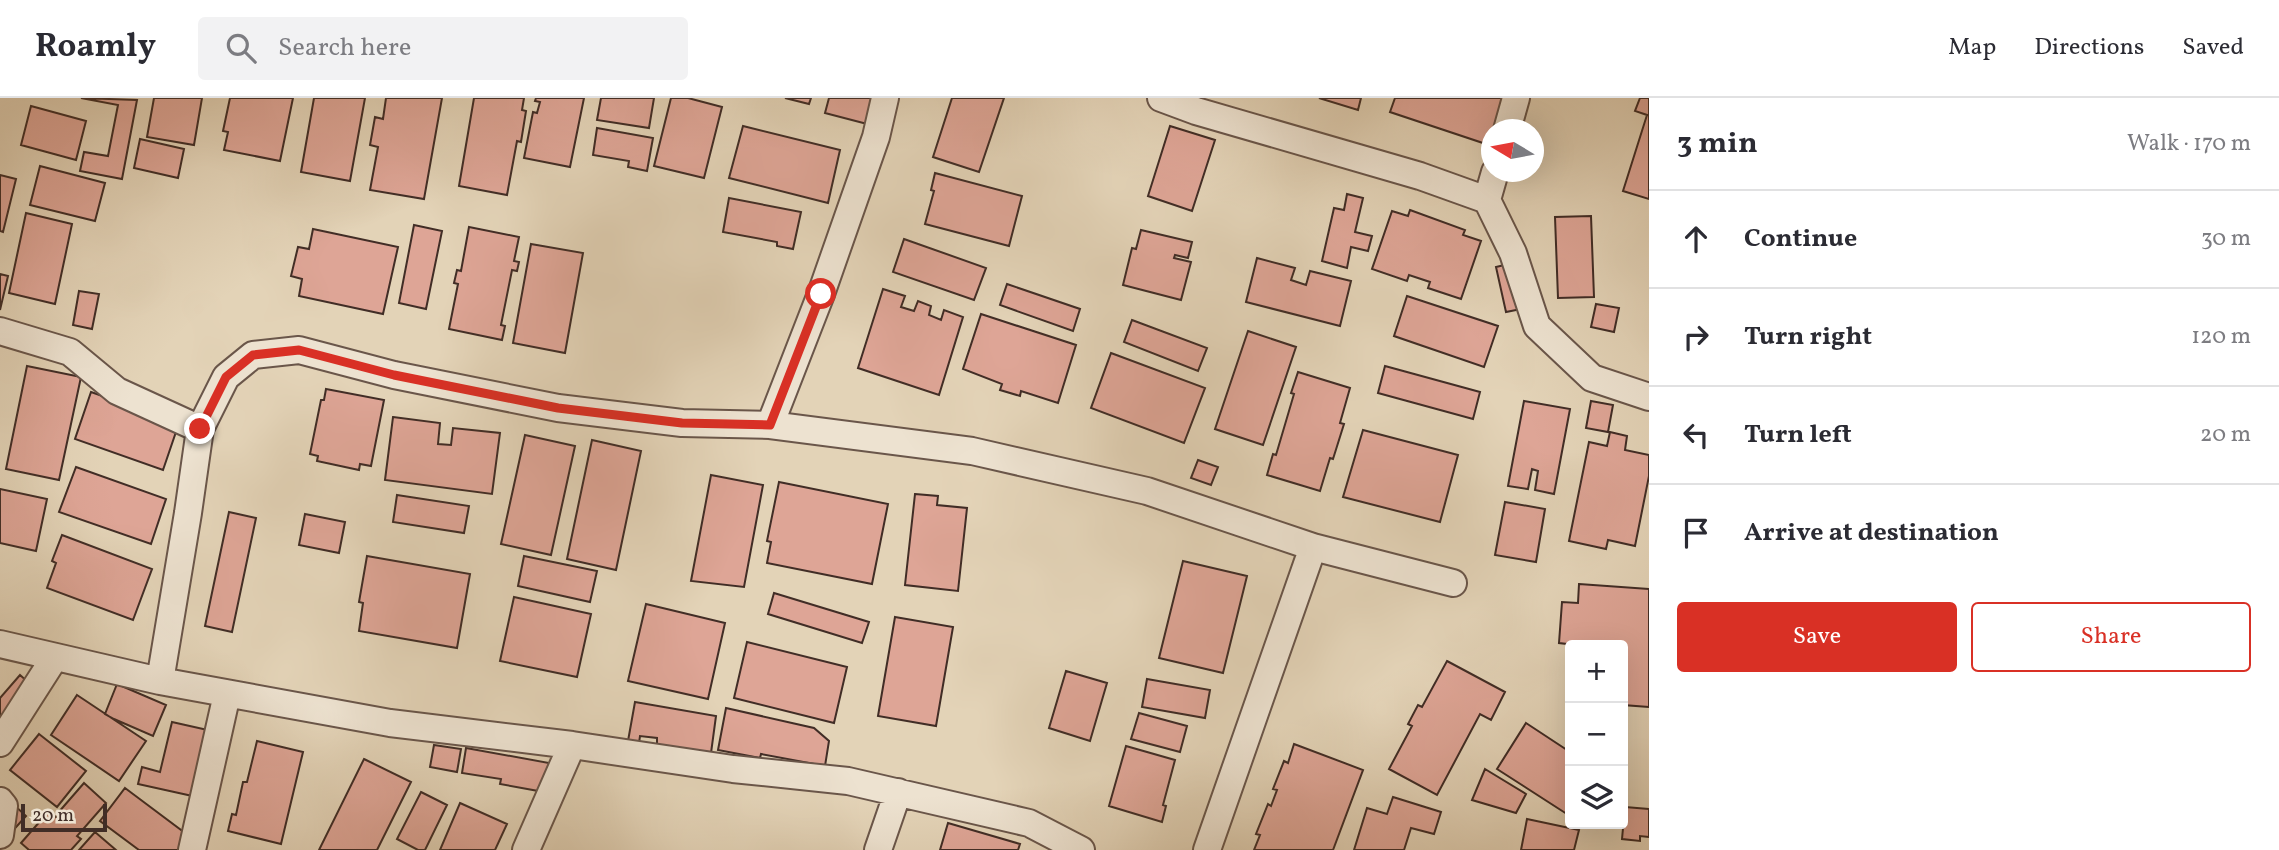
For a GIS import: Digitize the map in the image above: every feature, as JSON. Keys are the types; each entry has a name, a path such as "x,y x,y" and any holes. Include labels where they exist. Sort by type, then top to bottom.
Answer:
{"street":[{"path":"770,425 858,190 876,138 885,98"},
{"path":"1161,98 1198,104 1486,200 1513,253 1537,326 1592,378 1649,397"},
{"path":"1510,119 1516,98"},
{"path":"1486,200 1492,182"},
{"path":"0,331 70,352 117,391 200,429"},
{"path":"160,681 200,429 226,377 253,355 299,350 394,375 558,408 682,423 770,425 972,451 1147,491 1313,547 1452,583"},
{"path":"1206,850 1313,547"},
{"path":"0,644 160,681 390,723 848,781 1029,824 1081,850"},
{"path":"0,743 55,657"},
{"path":"192,850 227,694"},
{"path":"526,850 572,745"},
{"path":"878,850 898,792"},
{"path":"0,802 4,806 0,835"}],"building":[{"path":"81,98 137,100 122,179 80,171 84,152 108,156 118,105"},
{"path":"154,98 202,98 194,145 147,137"},
{"path":"230,98 293,98 280,161 224,150 228,132 223,131"},
{"path":"314,98 365,98 350,181 301,172"},
{"path":"386,98 442,98 424,199 370,190 378,147 370,145 375,117 383,119"},
{"path":"474,98 524,98 522,110 526,111 521,142 517,141 507,195 459,186"},
{"path":"536,98 584,98 570,167 524,158 533,112 537,113 540,102 535,101"},
{"path":"601,98 654,98 649,128 597,120"},
{"path":"671,98 688,98 722,107 704,178 654,166"},
{"path":"785,98 811,98 809,104"},
{"path":"829,98 877,98 871,125 825,113"},
{"path":"952,98 1004,98 979,172 933,157"},
{"path":"1319,98 1361,98 1358,110"},
{"path":"1395,98 1510,98 1503,119 1481,119 1481,142 1390,112"},
{"path":"1640,98 1649,98 1649,199 1623,191 1647,115 1635,111"},
{"path":"31,106 86,121 76,160 21,145"},
{"path":"743,126 840,150 828,203 729,178"},
{"path":"1170,126 1215,140 1192,211 1148,196"},
{"path":"597,128 653,138 647,171 628,167 629,161 593,155"},
{"path":"140,139 184,149 178,178 134,168"},
{"path":"40,166 105,183 95,221 30,205"},
{"path":"935,173 1022,196 1009,246 925,224 934,191 931,190"},
{"path":"0,175 16,179 3,232 0,231"},
{"path":"1347,194 1363,198 1355,232 1372,236 1368,251 1351,247 1347,268 1322,261 1334,208 1344,210"},
{"path":"729,198 801,212 793,249 777,246 777,242 723,232"},
{"path":"1410,210 1465,230 1463,235 1481,241 1461,299 1428,288 1430,282 1409,275 1407,281 1372,269 1392,211 1408,216"},
{"path":"26,213 72,224 55,304 9,293"},
{"path":"1591,216 1594,297 1558,298 1555,217"},
{"path":"414,225 442,231 426,309 399,303"},
{"path":"469,227 519,237 514,261 519,262 517,271 512,270 501,325 505,326 502,340 449,329 458,284 454,283 457,270 461,271"},
{"path":"313,229 398,247 383,314 299,296 302,279 291,276 298,247 309,249"},
{"path":"1141,230 1192,242 1188,258 1175,255 1174,258 1191,262 1181,300 1123,285 1132,248 1136,249"},
{"path":"904,239 986,268 974,300 893,272"},
{"path":"531,244 583,253 565,353 513,343"},
{"path":"1257,258 1295,268 1291,280 1306,285 1310,271 1351,281 1340,326 1246,302"},
{"path":"1521,261 1531,307 1506,312 1496,267"},
{"path":"0,274 8,276 0,310"},
{"path":"1007,284 1080,309 1073,331 1000,305"},
{"path":"883,289 905,296 901,307 914,311 918,301 931,306 929,315 941,320 944,310 963,317 939,395 858,368"},
{"path":"79,291 99,294 92,329 73,325"},
{"path":"1407,296 1498,326 1484,367 1394,336"},
{"path":"1596,304 1619,308 1614,332 1591,327"},
{"path":"981,314 1076,345 1058,403 1021,391 1020,396 1000,390 1002,384 963,369"},
{"path":"1132,320 1207,348 1198,371 1124,342"},
{"path":"1248,331 1296,347 1263,445 1215,429"},
{"path":"1111,353 1205,388 1184,443 1091,408"},
{"path":"27,366 81,377 59,480 6,469"},
{"path":"1385,366 1480,392 1473,419 1378,393"},
{"path":"1298,372 1350,388 1340,423 1344,424 1320,491 1267,475 1273,454 1276,455"},
{"path":"326,389 384,400 371,466 360,464 359,470 317,461 318,456 310,454 321,400 324,400"},
{"path":"91,392 179,423 163,470 75,439"},
{"path":"1524,401 1570,409 1554,494 1535,490 1538,471 1532,469 1528,489 1508,486"},
{"path":"1591,401 1613,405 1608,432 1586,428"},
{"path":"393,417 440,423 438,444 451,445 453,428 500,433 492,494 385,480"},
{"path":"1363,430 1458,455 1440,522 1343,497"},
{"path":"1610,432 1627,436 1625,450 1649,455 1649,476 1635,546 1608,540 1606,549 1569,541 1589,442 1607,446"},
{"path":"525,435 575,446 551,555 501,544"},
{"path":"592,440 641,451 616,570 567,559"},
{"path":"1198,460 1218,467 1211,485 1191,478"},
{"path":"76,467 166,499 151,544 59,512"},
{"path":"711,475 763,485 744,587 691,581"},
{"path":"779,482 888,504 872,584 767,563 771,542 767,541"},
{"path":"0,489 47,499 36,551 0,543"},
{"path":"915,494 938,496 937,505 967,508 958,591 905,585"},
{"path":"397,495 469,506 464,533 393,522"},
{"path":"1505,502 1545,509 1536,562 1495,555"},
{"path":"229,512 256,518 232,632 205,626"},
{"path":"305,514 345,522 339,553 299,545"},
{"path":"62,535 152,569 133,620 47,588 56,563 52,561"},
{"path":"367,556 470,574 457,648 359,631 363,603 359,602"},
{"path":"524,556 597,571 590,602 518,586"},
{"path":"1183,561 1247,576 1223,673 1159,658"},
{"path":"1579,584 1649,589 1649,707 1628,705 1628,640 1565,640 1565,644 1559,643 1562,602 1578,603"},
{"path":"774,593 869,622 862,643 768,614"},
{"path":"514,597 591,614 577,677 500,661"},
{"path":"646,604 725,623 708,699 628,681"},
{"path":"895,617 953,627 936,726 878,716"},
{"path":"747,642 847,667 834,723 734,698"},
{"path":"1447,661 1505,692 1491,720 1480,714 1437,795 1389,769 1412,726 1408,724 1418,705 1422,707"},
{"path":"1066,671 1107,683 1090,741 1049,728"},
{"path":"20,675 37,690 0,733 0,698"},
{"path":"1147,679 1210,690 1205,718 1142,707"},
{"path":"117,684 166,705 153,736 105,714"},
{"path":"77,695 146,741 119,781 51,735"},
{"path":"635,702 716,716 711,753 657,745 657,738 640,736 639,743 628,741"},
{"path":"726,708 814,728 829,741 825,766 761,754 760,758 718,750"},
{"path":"1139,713 1187,726 1180,752 1131,739"},
{"path":"172,722 221,733 206,799 138,784 142,767 160,772"},
{"path":"1526,723 1565,749 1565,813 1497,769"},
{"path":"39,734 86,771 57,807 10,770"},
{"path":"257,741 303,752 281,844 228,831 232,814 236,815 243,782 247,782"},
{"path":"1294,744 1363,770 1333,850 1254,850 1260,835 1256,834 1268,804 1271,806 1277,790 1273,789 1284,761 1288,763"},
{"path":"434,745 461,749 457,772 430,767"},
{"path":"1126,746 1175,760 1163,805 1166,806 1162,822 1109,806"},
{"path":"466,748 549,763 544,792 500,784 501,779 462,773"},
{"path":"364,759 411,782 377,850 319,850"},
{"path":"1485,769 1526,794 1516,813 1472,800"},
{"path":"84,783 106,803 77,836 81,839 71,850 29,850 21,843 49,811 57,818 57,814"},
{"path":"125,788 189,836 179,850 139,850 100,821"},
{"path":"0,792 26,816 0,845"},
{"path":"421,792 447,805 425,850 418,850 397,839"},
{"path":"1393,797 1441,812 1434,834 1411,828 1404,850 1354,850 1367,808 1387,814"},
{"path":"460,803 507,824 495,850 440,850"},
{"path":"1628,807 1649,809 1649,837 1640,836 1640,841 1622,839 1623,829 1628,829"},
{"path":"1527,819 1579,830 1574,850 1521,850"},
{"path":"948,823 1020,844 1018,850 940,850"},
{"path":"95,832 116,850 79,850"}],"route":[{"path":"200,429 226,377 253,355 299,350 394,375 558,408 682,423 770,425 821,294"}]}
